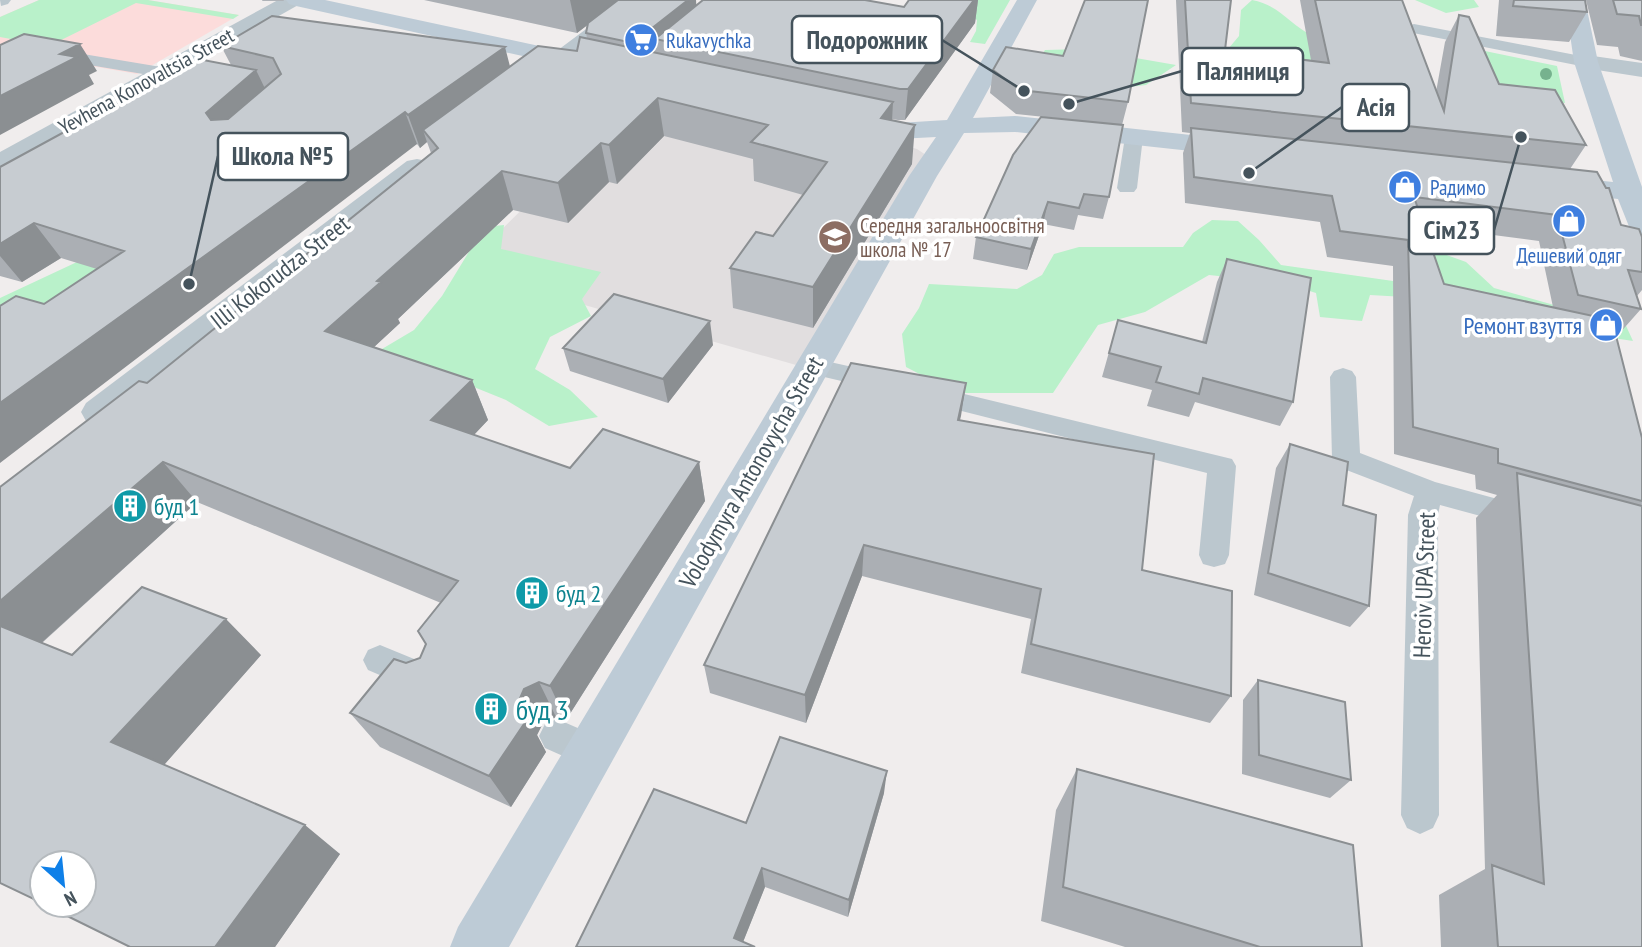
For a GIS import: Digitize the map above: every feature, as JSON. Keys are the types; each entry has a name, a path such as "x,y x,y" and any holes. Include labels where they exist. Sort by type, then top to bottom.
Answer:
{"main road":[{"path":"294,0 599,66"},
{"name":"Volodymyra Antonovycha Street","path":"478,947 573,743 812,366 923,176 956,126 1027,0"},
{"path":"1575,0 1586,62 1642,228"},
{"path":"843,120 898,131 1015,124 1257,150"},
{"path":"1529,180 1629,192"}],"street":[{"name":"Yevhena Konovaltsia Street","path":"0,163 294,0"},
{"path":"532,78 560,57"},
{"path":"1586,62 1642,70"},
{"name":"Illi Kokorudza Street","path":"78,428 443,146"}],"lane":[{"path":"560,57 635,0"},
{"path":"1414,29 1586,62"},
{"path":"43,52 192,75"},
{"path":"1127,188 1134,137"},
{"path":"812,366 857,374 920,393 1222,466 1214,555"},
{"path":"1343,377 1346,459 1430,491"},
{"name":"Heroiv UPA Street","path":"1420,815 1423,515 1430,491 1549,524"},
{"path":"380,660 430,681"}],"shaded area":[{"path":"39,0 148,0 239,15 137,74 0,50 0,17"},
{"path":"645,87 894,142 917,149 926,155 803,367 461,270"}],"green space":[{"path":"39,0 148,0 239,15 233,19 136,3 49,46 0,37 0,17"},
{"path":"948,0 1010,0 985,44 970,42 976,31 977,20"},
{"path":"1252,0 1270,6 1305,32 1322,39 1418,49 1432,78 1428,83 1223,55 1239,36 1241,10"},
{"path":"1415,0 1474,0 1479,7 1446,13"},
{"path":"1451,44 1557,66 1565,103 1481,93"},
{"path":"1084,49 1176,65 1146,85 1129,87 1038,60 1045,50"},
{"path":"1212,220 1238,221 1281,265 1393,281 1430,249 1466,262 1494,288 1554,305 1622,317 1633,341 1587,334 1440,299 1370,295 1362,321 1320,317 1316,293 1284,283 1209,275 1145,312 1098,325 1053,393 956,393 906,367 902,334 919,308 929,284 1017,289 1042,275 1054,254 1079,247 1183,247 1193,233"},
{"path":"504,225 501,249 601,272 582,299 591,316 550,337 535,369 570,390 598,417 549,426 506,400 454,379 355,365 414,330 442,296 484,227"},
{"path":"130,260 0,337 0,298 77,262"}],"building":[{"path":"618,0 688,0 633,43 586,33 588,23"},
{"path":"703,0 865,0 904,7 909,0 974,0 908,89 900,89 655,39"},
{"path":"1085,0 1148,0 1128,102 1020,90 993,70 1006,47 1063,56"},
{"path":"1185,0 1231,0 1225,50 1329,63 1315,0 1402,0 1444,111 1459,15 1469,17 1499,84 1555,90 1586,145 1191,103"},
{"path":"1514,0 1585,0 1587,12 1513,6"},
{"path":"1613,0 1642,0 1642,25 1639,16 1617,14"},
{"path":"272,16 505,47 408,115 405,112 0,403 0,306 16,296 44,304 124,251 34,223 0,244 0,167 198,59 256,70 206,113 211,120 228,119 281,74 273,58 221,46"},
{"path":"24,34 80,44 60,54 77,57 0,96 0,45"},
{"path":"580,37 893,102 881,118 915,125 813,287 730,268 756,232 773,236 827,162 751,142 768,125 658,98 609,145 601,143 558,183 502,171 377,281 381,282 325,331 472,380 431,420 570,468 603,429 699,462 550,686 539,682 524,689 518,703 528,718 489,776 350,713 394,659 406,663 420,658 426,644 418,631 458,581 163,462 0,601 0,487 139,381 147,383 438,148 423,130 538,46 577,51"},
{"path":"1041,117 1123,125 1109,197 1084,194 1079,208 1048,202 1031,249 976,237 1013,155"},
{"path":"1191,128 1597,172 1606,188 1609,188 1621,225 1639,229 1642,237 1642,272 1628,270 1641,309 1578,295 1557,215 1414,197 1444,284 1612,320 1642,438 1642,501 1498,463 1498,449 1413,427 1408,240 1340,231 1332,196 1194,177"},
{"path":"1227,259 1311,278 1293,402 1203,378 1199,394 1156,382 1161,367 1109,353 1118,320 1206,343"},
{"path":"614,294 710,321 663,379 563,348"},
{"path":"851,363 966,383 958,420 1154,454 1142,570 1232,591 1231,696 1031,644 1041,589 864,545 805,695 704,665"},
{"path":"1290,444 1348,462 1343,505 1376,515 1369,606 1268,573"},
{"path":"1517,473 1642,506 1642,947 1498,947 1492,865 1544,884"},
{"path":"142,587 226,619 111,742 305,825 215,947 130,947 73,919 98,919 98,849 28,849 28,896 0,883 0,626 72,655"},
{"path":"1258,680 1345,702 1351,780 1259,755"},
{"path":"780,737 887,771 849,900 762,868 734,938 755,947 576,947 654,789 746,823"},
{"path":"1077,769 1353,845 1362,947 1260,947 1063,887"}],"tram line":[{"path":"263,0 283,0"}],"place":[{"name":"Rukavychka","path":"641,40"},
{"name":"Подорожник","path":"1024,91"},
{"name":"Паляниця","path":"1069,104"},
{"name":"Сім23","path":"1521,137"},
{"name":"Асія","path":"1249,173"},
{"name":"Радимо","path":"1405,187"},
{"name":"Дешевий одяг","path":"1569,221"},
{"name":"Середня загальноосвітня школа № 17","path":"835,237"},
{"name":"Школа №5","path":"189,284"},
{"name":"Ремонт взуття","path":"1606,325"},
{"name":"буд 1","path":"130,506"},
{"name":"буд 2","path":"532,593"},
{"name":"буд 3","path":"491,709"}]}
